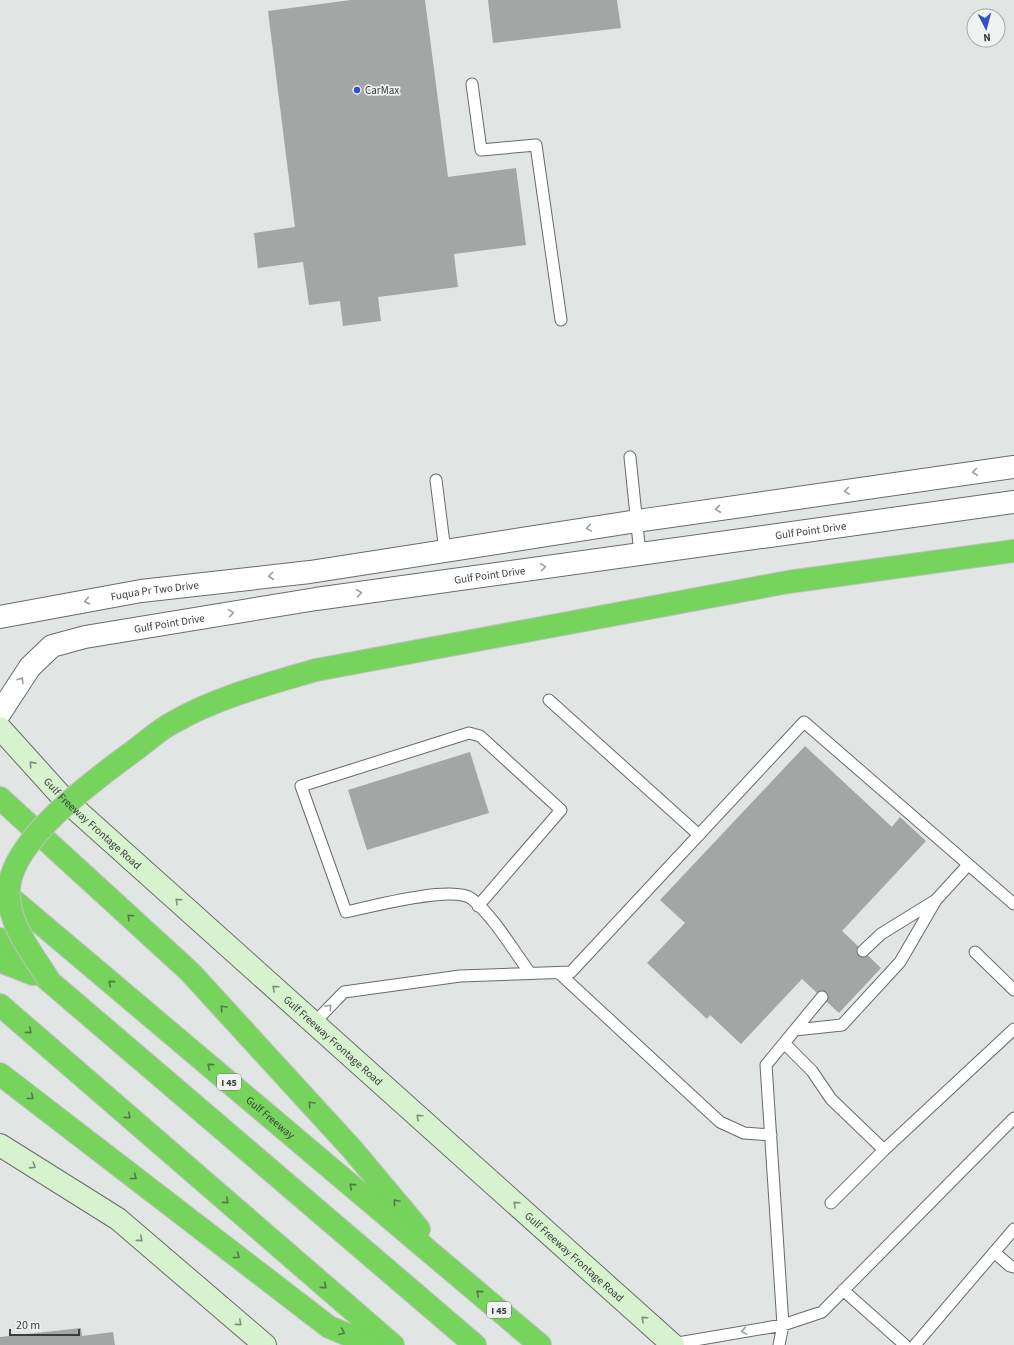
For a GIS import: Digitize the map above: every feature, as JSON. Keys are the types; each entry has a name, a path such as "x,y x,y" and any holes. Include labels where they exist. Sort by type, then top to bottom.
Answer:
{"highway":[{"path":"49,980 17,928 11,907 9,888 12,871 21,855 62,808 96,779 173,722 239,693 316,670 788,582 1014,551"},
{"path":"0,798 190,972 352,1149 457,1275"},
{"name":"Gulf Freeway","path":"0,889 540,1345"},
{"path":"0,939 475,1345"},
{"path":"0,961 49,980"},
{"path":"0,1005 393,1345"},
{"path":"0,1074 329,1327 372,1345"}],"main road":[{"name":"Gulf Freeway Frontage Road","path":"0,728 64,799 673,1345"},
{"path":"0,1145 118,1220 265,1345"}],"street":[{"path":"316,599 311,571 637,520 1014,467"},
{"name":"Gulf Point Drive","path":"0,713 30,667 52,646 85,637 316,599 1014,502"},
{"name":"Fuqua Pr Two Drive","path":"0,617 141,591 311,571"}],"lane":[{"path":"472,84 481,150 536,144 561,320"},
{"path":"630,457 640,554"},
{"path":"436,480 445,551"},
{"path":"549,700 699,835"},
{"path":"314,1023 344,992 460,976 571,972 804,722 1014,904"},
{"path":"478,906 561,810 480,736 469,733 301,786 346,912 425,895 453,893 471,897 478,906 495,924 530,974"},
{"path":"795,1030 842,1025 900,962 936,900 968,865"},
{"path":"863,951 881,934 936,900"},
{"path":"975,952 1014,990"},
{"path":"559,973 720,1122 744,1133 771,1135"},
{"path":"779,1345 783,1325 766,1065 822,997"},
{"path":"831,1203 884,1150 1014,1029"},
{"path":"784,1043 812,1071 831,1098 884,1150"},
{"path":"673,1345 783,1325 822,1312 1013,1120"},
{"path":"916,1345 1014,1229"},
{"path":"994,1252 1010,1266 1014,1267"},
{"path":"843,1290 905,1345"}],"building":[{"name":"CarMax","path":"351,0 425,0 448,177 516,168 526,245 454,254 458,287 378,297 381,321 343,326 340,301 309,305 303,262 258,268 254,233 295,227 268,11"},
{"path":"488,0 617,0 621,28 493,43"},
{"path":"805,746 892,827 900,817 926,841 842,931 881,968 839,1013 802,979 741,1044 710,1015 707,1019 647,963 685,923 660,900"},
{"path":"470,752 489,813 367,850 348,790"},
{"path":"81,1328 82,1336 113,1332 115,1345 0,1345 0,1337"}],"place":[{"name":"CarMax","path":"357,90"}]}
